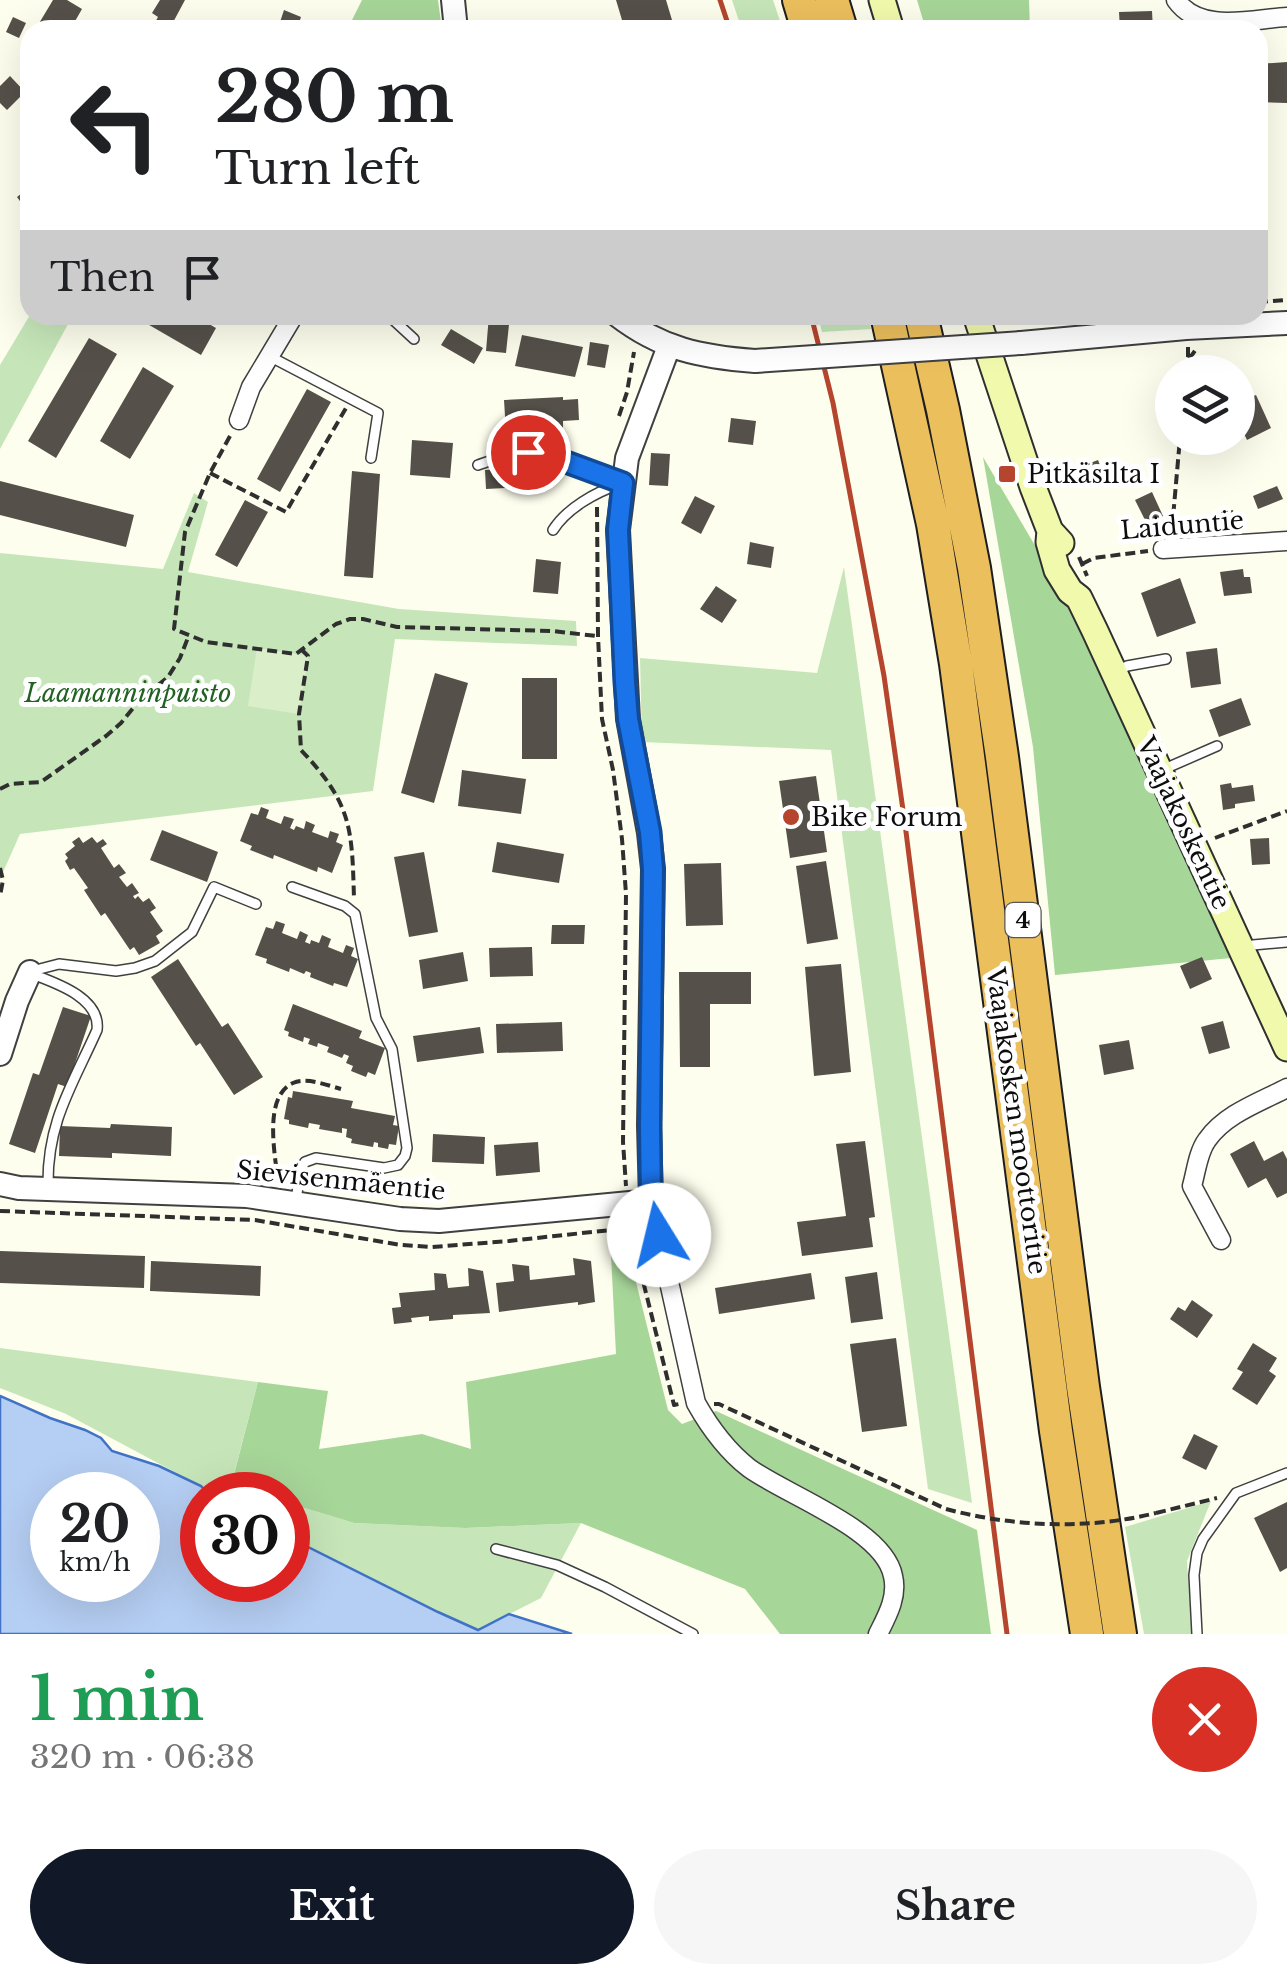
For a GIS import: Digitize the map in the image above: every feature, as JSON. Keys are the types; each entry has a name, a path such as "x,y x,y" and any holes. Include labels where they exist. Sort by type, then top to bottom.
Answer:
{"highway":[{"name":"Vaajakosken moottoritie","path":"889,325 933,524 956,664 1084,1627"},
{"name":"Vaajakosken moottoritie","path":"922,325 974,568 1120,1634"}],"main road":[{"name":"Vaajakoskentie","path":"979,325 1050,531 1048,542 1057,570 1079,598 1287,1048"}],"street":[{"path":"1176,0 1195,17 1206,20"},
{"path":"1243,20 1287,17"},
{"path":"239,420 251,388 288,325"},
{"path":"630,325 669,346 711,358 755,360 1076,340 1130,325"},
{"path":"1157,325 1262,325"},
{"path":"669,346 627,458 618,530 628,719 650,832 653,869 651,1201 696,1404 712,1432 749,1468 860,1533 885,1556 894,1574 894,1594 878,1634"},
{"name":"Laiduntie","path":"1168,549 1287,541"},
{"path":"0,1054 30,972"},
{"path":"1221,1240 1192,1186 1202,1151 1207,1140 1231,1117 1287,1088"},
{"name":"Sievisenmäentie","path":"0,1184 286,1200 400,1219 440,1221 651,1201"}],"lane":[{"path":"399,325 414,339"},
{"path":"270,356 378,413 371,458"},
{"path":"478,466 506,455 528,452 623,483"},
{"path":"553,530 559,520 599,493 623,483"},
{"path":"1114,672 1126,666 1166,660"},
{"path":"1160,771 1216,746"},
{"path":"30,972 59,964 116,970 155,961 192,932 214,887 256,904"},
{"path":"286,1200 305,1162 316,1158 384,1168 398,1165 406,1148 392,1050 376,1018 355,914 345,906 292,887"},
{"path":"1243,950 1253,945 1287,942"},
{"path":"30,972 82,998 98,1020 58,1114 49,1150 48,1189"},
{"path":"1197,1634 1194,1574 1197,1553 1212,1525 1236,1493 1287,1473"},
{"path":"496,1549 557,1565 693,1634"}],"path":[{"path":"1186,328 1187,355"},
{"path":"616,426 639,332"},
{"path":"210,473 286,512 351,399"},
{"path":"239,420 210,473 185,532 174,629 206,642 296,654 336,624 350,620 398,627 519,629 598,636"},
{"path":"1168,549 1178,455"},
{"path":"599,493 596,521 602,719 613,770 626,894 624,1142 629,1228 674,1404 719,1404 946,1510 970,1516 1048,1526 1124,1521 1236,1493"},
{"name":"Laiduntie","path":"1082,564 1094,558 1168,549"},
{"path":"0,789 10,784 41,782 106,736 168,677 189,635"},
{"path":"302,650 308,656 299,714 301,750 342,802 353,840 355,914"},
{"path":"1222,834 1287,812"},
{"path":"0,868 0,896"},
{"path":"286,1200 278,1184 273,1128 277,1102 293,1083 341,1089"}],"green space":[{"path":"362,0 438,0 441,20 352,20"},
{"path":"732,0 773,0 780,20 739,20"},
{"path":"917,0 1029,0 1030,20 923,20"},
{"path":"24,325 68,325 0,449 0,365"},
{"path":"820,325 870,325 871,329 822,332"},
{"path":"983,457 1060,588 1231,958 1055,975 1033,747"},
{"name":"Laamanninpuisto","path":"194,493 208,502 188,572 399,609 576,621 577,646 395,639 373,791 20,834 0,879 0,553 163,569"},
{"path":"844,567 972,1503 928,1489 831,750 642,742 640,658 817,673"},
{"path":"257,648 308,656 299,714 248,706"},
{"path":"624,1234 668,1410 682,1424 716,1411 977,1530 991,1634 780,1634 745,1589 581,1523 465,1528 354,1523 310,1510 310,1472 235,1472 258,1382 328,1391 319,1449 422,1434 471,1449 466,1382 616,1354 610,1235"},
{"path":"0,1348 258,1382 234,1472 180,1475 66,1414 0,1388"},
{"path":"1211,1501 1187,1561 1192,1634 1144,1634 1125,1527"},
{"path":"310,1510 354,1523 465,1528 581,1523 541,1598 478,1630 310,1548"}],"water":[{"path":"0,1396 85,1430 101,1438 112,1451 180,1476 180,1602 310,1602 310,1548 478,1630 509,1614 572,1634 0,1634"}],"building":[{"path":"53,0 67,0 82,9 76,20 41,20"},
{"path":"160,0 185,0 174,20 156,20 152,13"},
{"path":"616,0 666,0 672,20 622,20"},
{"path":"284,10 301,17 300,20 281,20"},
{"path":"1152,11 1152,20 1119,20 1119,12"},
{"path":"13,17 20,20 19,38 6,32"},
{"path":"1287,62 1287,103 1268,102 1268,63"},
{"path":"10,76 20,87 20,97 7,110 0,103 0,86"},
{"path":"149,325 216,328 201,355"},
{"path":"488,325 509,325 506,353 486,351"},
{"path":"451,329 483,348 474,364 441,345"},
{"path":"522,335 583,347 575,377 515,366"},
{"path":"89,338 117,354 56,458 28,441"},
{"path":"590,342 609,345 605,368 587,365"},
{"path":"143,367 174,386 130,459 100,441"},
{"path":"307,389 331,402 280,492 257,479"},
{"path":"1255,395 1256,395 1271,428 1255,436"},
{"path":"578,399 579,420 563,421 563,429 506,432 504,400"},
{"path":"731,418 756,421 753,445 728,442"},
{"path":"412,440 453,443 450,478 410,475"},
{"path":"651,453 670,454 668,486 649,485"},
{"path":"1098,460 1105,478 1082,487 1074,469"},
{"path":"527,468 528,487 486,489 485,470"},
{"path":"352,471 380,474 373,578 344,576"},
{"path":"0,481 134,515 126,547 0,515"},
{"path":"1277,486 1283,499 1258,509 1253,496"},
{"path":"1152,492 1163,516 1147,524 1135,500"},
{"path":"695,496 715,506 701,534 681,523"},
{"path":"245,500 268,512 237,567 215,555"},
{"path":"1233,510 1235,524 1241,523 1243,535 1215,540 1210,514"},
{"path":"750,542 774,547 771,568 747,564"},
{"path":"536,559 561,562 558,594 533,592"},
{"path":"1243,569 1244,577 1250,577 1252,593 1224,596 1220,572"},
{"path":"1180,578 1196,623 1157,637 1141,593"},
{"path":"716,586 737,600 722,623 700,609"},
{"path":"1217,648 1221,684 1191,688 1186,652"},
{"path":"435,673 468,683 434,803 401,793"},
{"path":"522,678 557,678 557,759 522,759"},
{"path":"1241,698 1251,725 1219,737 1209,710"},
{"path":"462,770 526,779 521,814 458,806"},
{"path":"816,776 827,852 790,858 779,781"},
{"path":"1231,783 1232,788 1253,785 1255,801 1223,810 1220,785"},
{"path":"261,807 269,810 266,818 281,824 284,816 294,819 290,828 294,830 296,826 304,829 306,821 315,825 312,832 328,838 330,831 339,834 336,842 343,845 332,873 318,867 317,872 274,855 273,859 250,850 252,846 240,841 251,813 258,815"},
{"path":"162,830 218,852 207,882 150,860"},
{"path":"79,837 83,843 92,837 97,843 103,839 107,844 101,848 114,868 119,864 126,873 119,877 127,887 132,883 139,893 133,896 135,899 138,896 143,902 149,898 156,908 150,912 163,931 156,936 160,943 139,955 134,947 130,950 105,913 101,916 84,890 88,888 65,861 65,854 75,846 72,842"},
{"path":"1269,838 1270,864 1252,865 1250,839"},
{"path":"497,842 564,854 559,883 492,872"},
{"path":"424,852 438,932 409,937 394,857"},
{"path":"826,861 838,939 807,944 796,866"},
{"path":"721,863 723,925 686,926 684,864"},
{"path":"276,921 285,924 282,933 297,939 300,931 308,935 305,942 310,944 311,940 319,943 322,935 331,939 328,947 343,953 346,945 354,948 351,956 358,959 347,987 334,983 333,986 310,977 311,973 306,971 304,974 290,968 289,972 255,955 266,927 273,929"},
{"path":"552,925 585,925 584,944 551,944"},
{"path":"532,947 533,976 490,977 489,948"},
{"path":"463,952 468,981 423,989 419,960"},
{"path":"1202,957 1212,979 1190,989 1180,966"},
{"path":"178,959 222,1027 228,1023 263,1077 234,1095 151,977"},
{"path":"841,964 851,1072 814,1076 805,967"},
{"path":"679,972 751,972 751,1004 710,1004 710,1067 680,1067"},
{"path":"293,1004 362,1031 359,1038 385,1048 375,1075 368,1072 366,1077 351,1071 353,1066 346,1063 349,1056 344,1054 342,1058 327,1052 329,1047 308,1044 310,1039 304,1037 303,1042 288,1036 289,1032 284,1030"},
{"path":"63,1007 91,1016 67,1087 58,1084 35,1153 9,1144 33,1073 39,1075"},
{"path":"1223,1021 1230,1048 1209,1054 1201,1027"},
{"path":"562,1022 563,1051 497,1053 496,1024"},
{"path":"480,1027 484,1053 417,1062 413,1036"},
{"path":"1129,1040 1134,1069 1104,1075 1099,1045"},
{"path":"293,1091 353,1101 351,1108 395,1116 393,1125 399,1126 396,1145 389,1144 388,1149 374,1142 373,1147 351,1143 352,1139 346,1137 347,1129 342,1128 342,1133 309,1123 308,1128 289,1124 284,1119"},
{"path":"111,1124 172,1127 171,1156 59,1156 60,1126 110,1128"},
{"path":"433,1134 485,1137 484,1164 432,1162"},
{"path":"865,1141 875,1217 869,1218 873,1247 802,1256 797,1222 846,1216 836,1144"},
{"path":"1254,1141 1264,1161 1283,1151 1287,1159 1287,1193 1277,1198 1266,1178 1248,1188 1230,1154"},
{"path":"538,1142 540,1172 496,1176 494,1145"},
{"path":"0,1251 145,1256 144,1288 0,1283"},
{"path":"573,1258 591,1261 595,1302 499,1312 496,1283 514,1281 512,1264 529,1266 530,1280 575,1275"},
{"path":"151,1261 261,1266 260,1296 150,1291"},
{"path":"468,1268 483,1271 490,1313 429,1321 429,1316 411,1318 412,1322 394,1324 392,1308 401,1307 399,1293 435,1290 434,1273 446,1274 448,1288 469,1286"},
{"path":"877,1272 883,1319 851,1323 845,1277"},
{"path":"811,1273 815,1299 719,1314 715,1288"},
{"path":"1192,1300 1213,1315 1197,1338 1170,1319 1178,1307 1185,1311"},
{"path":"896,1338 907,1426 862,1432 850,1344"},
{"path":"1253,1343 1277,1358 1269,1371 1276,1376 1257,1405 1232,1389 1243,1372 1237,1369"},
{"path":"1194,1434 1218,1446 1206,1470 1182,1458"},
{"path":"1287,1502 1287,1568 1280,1572 1254,1518"}],"railway":[{"path":"720,0 727,20"},
{"path":"814,325 833,403 884,676 1007,1634"}],"place":[{"name":"Pitkäsilta I","path":"1007,474"},
{"name":"Bike Forum","path":"791,817"}],"route":[{"path":"528,452 623,483 618,530 625,682 653,869 651,1201 659,1235"}]}
